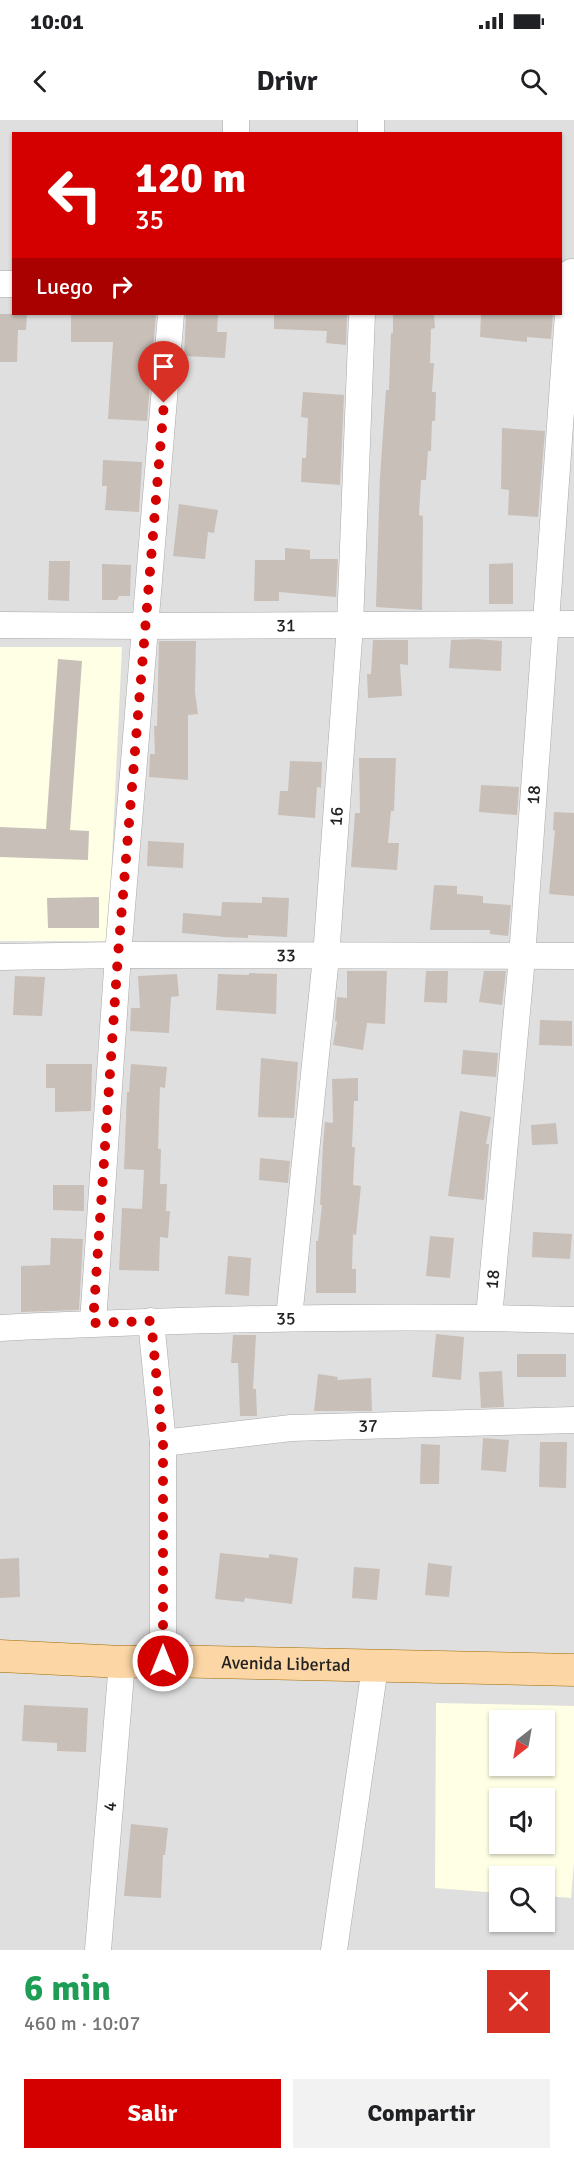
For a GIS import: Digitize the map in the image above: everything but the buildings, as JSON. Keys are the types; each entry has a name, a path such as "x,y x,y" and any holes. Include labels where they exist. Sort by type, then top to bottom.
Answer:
{"main road":[{"name":"Avenida Libertad","path":"0,1656 122,1662 574,1670"}],"street":[{"name":"18","path":"489,1317 522,957 547,624 569,272"},
{"path":"93,1323 118,955 171,315"},
{"name":"16","path":"289,1318 326,957 350,626 362,315"},
{"name":"31","path":"0,625 574,624"},
{"name":"33","path":"0,957 574,956"},
{"name":"35","path":"0,1328 289,1318 489,1317 574,1320"},
{"path":"151,1321 163,1443 163,1661"},
{"name":"37","path":"163,1443 291,1428 574,1420"},
{"name":"4","path":"98,1950 122,1662"},
{"path":"334,1950 375,1667"}],"shaded area":[{"path":"0,120 574,120 574,1950 0,1950"},
{"path":"0,647 122,647 108,941 0,941"},
{"path":"436,1703 574,1706 574,1862 571,1898 555,1897 555,1866 489,1866 489,1892 435,1888"}],"route":[{"path":"163,1661 163,1443 151,1321 93,1323 118,955 164,403"}]}
